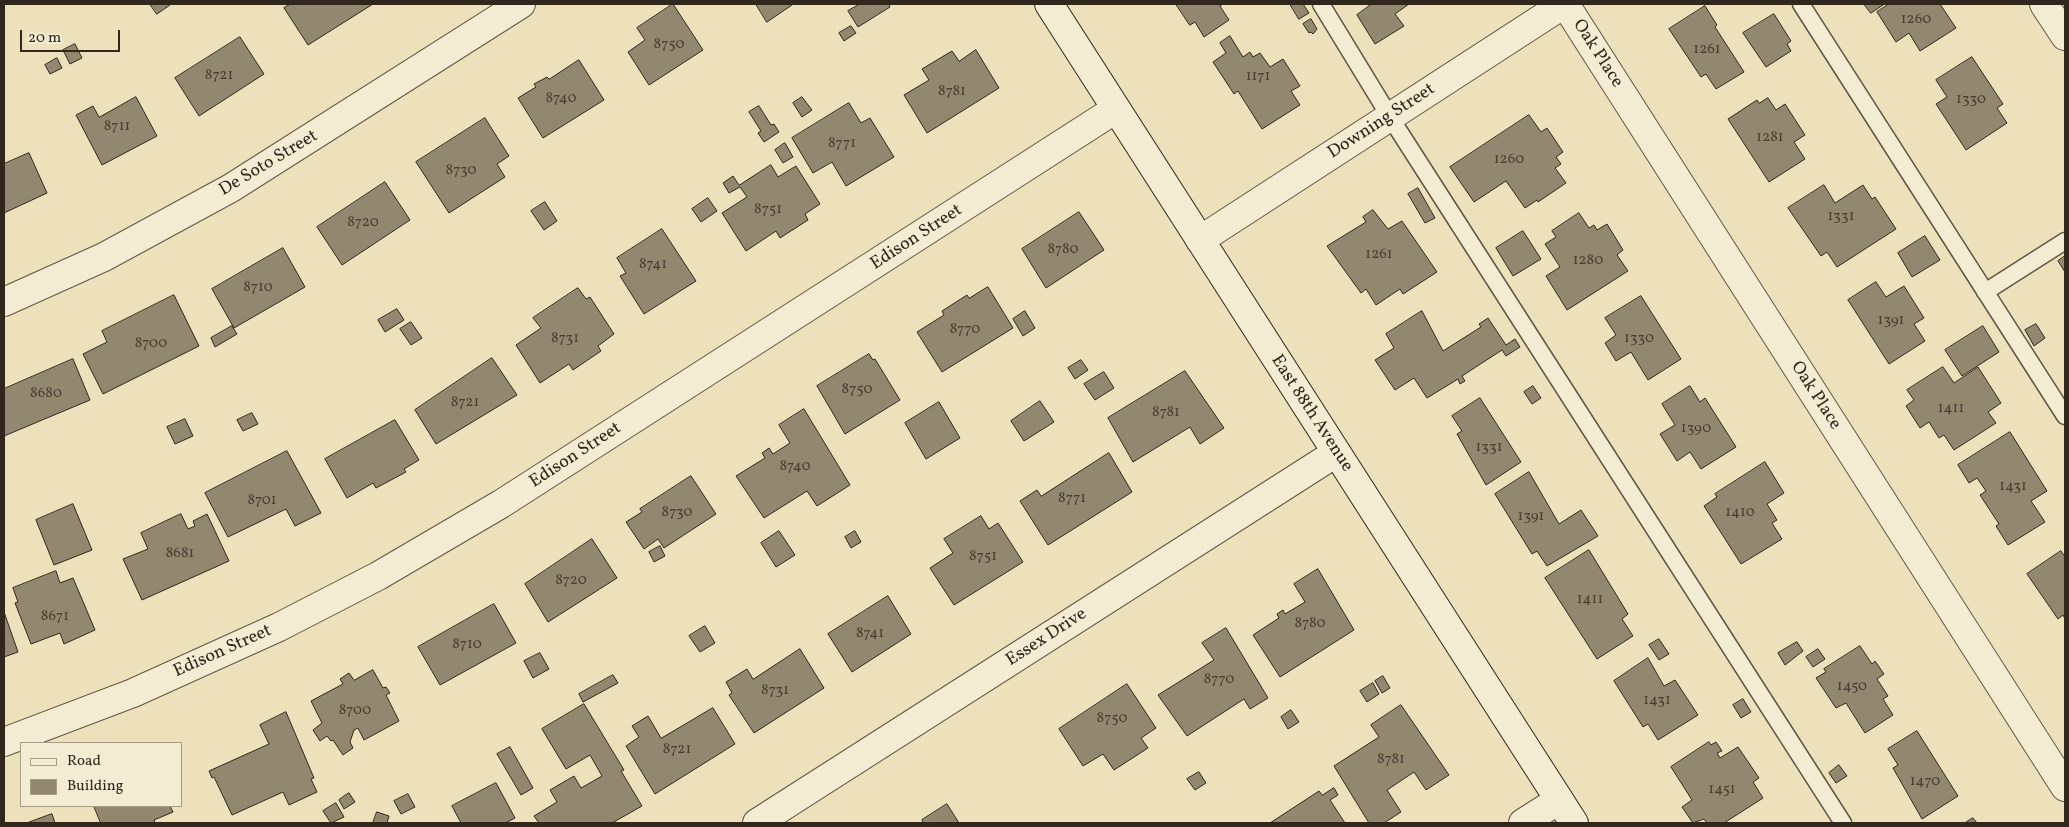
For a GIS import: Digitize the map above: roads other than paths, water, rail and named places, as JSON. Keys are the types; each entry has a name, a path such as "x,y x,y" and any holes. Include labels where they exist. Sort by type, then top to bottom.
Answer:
{"street":[{"name":"De Soto Street","path":"4,302 104,257 230,188 521,4"},
{"name":"East 88th Avenue","path":"1049,4 1574,823"},
{"name":"Downing Street","path":"1200,240 1565,4"},
{"name":"Oak Place","path":"1565,4 2065,787"},
{"path":"2044,4 2065,36"},
{"name":"Edison Street","path":"4,742 133,693 279,627 378,576 500,504 1116,110"},
{"name":"Essex Drive","path":"757,823 1336,454"},
{"path":"1523,823 1559,800"}],"lane":[{"path":"1321,4 1390,117 1843,823"},
{"path":"1801,4 2065,416"},
{"path":"1985,292 2065,241"}]}
